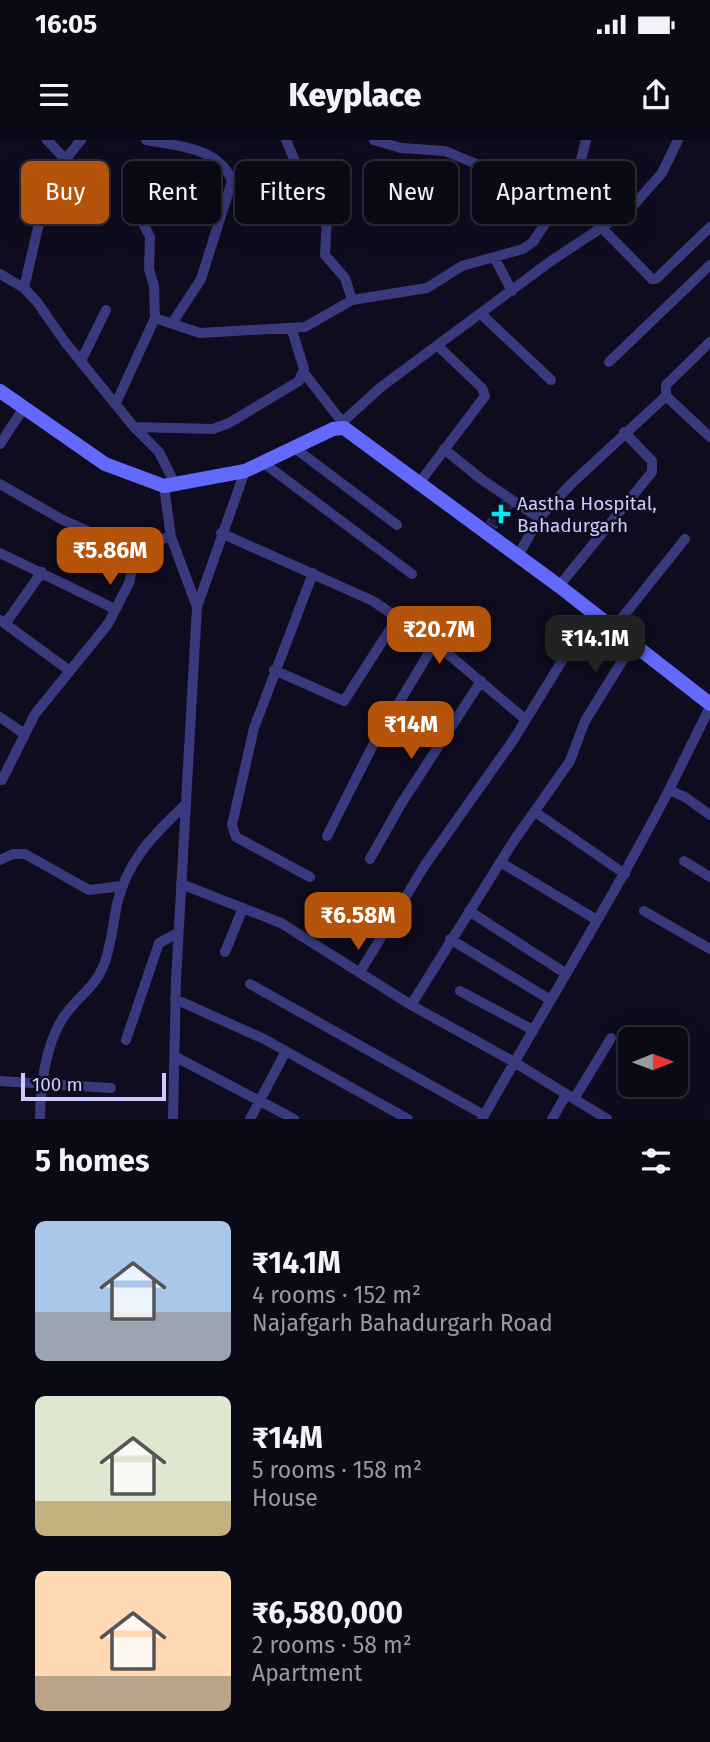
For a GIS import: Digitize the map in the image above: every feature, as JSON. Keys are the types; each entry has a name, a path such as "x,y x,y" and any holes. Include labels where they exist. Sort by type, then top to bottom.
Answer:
{"street":[{"path":"47,140 64,158"},
{"path":"24,288 49,180 81,140"},
{"path":"146,140 190,147 208,154 232,181 201,279 173,322"},
{"path":"286,140 305,185 325,213 328,227 324,255 345,278 352,299"},
{"path":"374,140 401,148 445,151 472,162"},
{"path":"581,161 586,140"},
{"path":"0,391 105,464 170,486 245,471 265,464 340,425 372,394 439,347 551,261 603,229 648,190 662,173 678,140"},
{"path":"116,402 155,318 154,286 149,270 150,237 144,224"},
{"path":"155,318 200,333 247,328 292,330 305,327 352,299 428,288 462,266 527,247 543,224"},
{"path":"603,229 649,276 656,279 710,227"},
{"path":"494,257 512,291"},
{"path":"609,362 710,265"},
{"path":"0,274 24,288 134,427 164,458 170,486 172,537 197,607"},
{"path":"81,361 106,310"},
{"path":"481,314 551,380"},
{"path":"250,984 483,1117 549,999 625,874 710,706 559,586 340,425 304,373 292,330"},
{"path":"710,342 666,385 666,396 710,437"},
{"path":"420,482 485,396 482,388 439,347"},
{"path":"134,427 213,429 302,378 304,373"},
{"path":"518,556 539,518 624,432 666,396"},
{"path":"0,444 23,409"},
{"path":"559,586 652,472 652,461 624,432"},
{"path":"296,449 397,525"},
{"path":"444,449 481,480 539,518"},
{"path":"265,464 412,574"},
{"path":"173,1119 178,933 197,607 245,471"},
{"path":"0,484 61,519 115,543"},
{"path":"221,533 363,595 435,643 526,720"},
{"path":"2,780 23,733 46,698 93,645 115,610 129,583 137,549 146,542 172,537"},
{"path":"613,629 685,539"},
{"path":"0,553 115,610"},
{"path":"42,572 2,622 70,671"},
{"path":"310,877 236,837 233,831 254,728 313,573"},
{"path":"274,670 344,701 398,617"},
{"path":"327,836 372,747 435,643"},
{"path":"411,1005 500,862 570,761 585,721 632,645"},
{"path":"360,972 449,830 526,720 565,656"},
{"path":"370,859 401,804 481,681"},
{"path":"0,717 23,733"},
{"path":"669,790 710,815"},
{"path":"40,1119 41,1083 61,1021 97,980 105,963 122,886 137,854 185,805"},
{"path":"535,812 625,874"},
{"path":"0,860 13,854 25,854 89,890 122,886"},
{"path":"500,862 597,920"},
{"path":"684,862 710,877"},
{"path":"181,884 271,918 411,1005 514,1062 607,1119"},
{"path":"225,952 243,908"},
{"path":"469,911 565,973"},
{"path":"644,911 710,948"},
{"path":"126,1040 159,943 178,933"},
{"path":"450,939 549,999"},
{"path":"460,991 533,1030"},
{"path":"175,999 200,1007 286,1051 408,1119"},
{"path":"552,1119 611,1038"},
{"path":"250,1119 286,1051"},
{"path":"174,1056 294,1119"},
{"path":"0,1082 111,1088"}],"building":[{"path":"504,500 513,506 496,528 487,522"}],"place":[{"name":"Aastha Hospital, Bahadurgarh","path":"501,514"}]}
